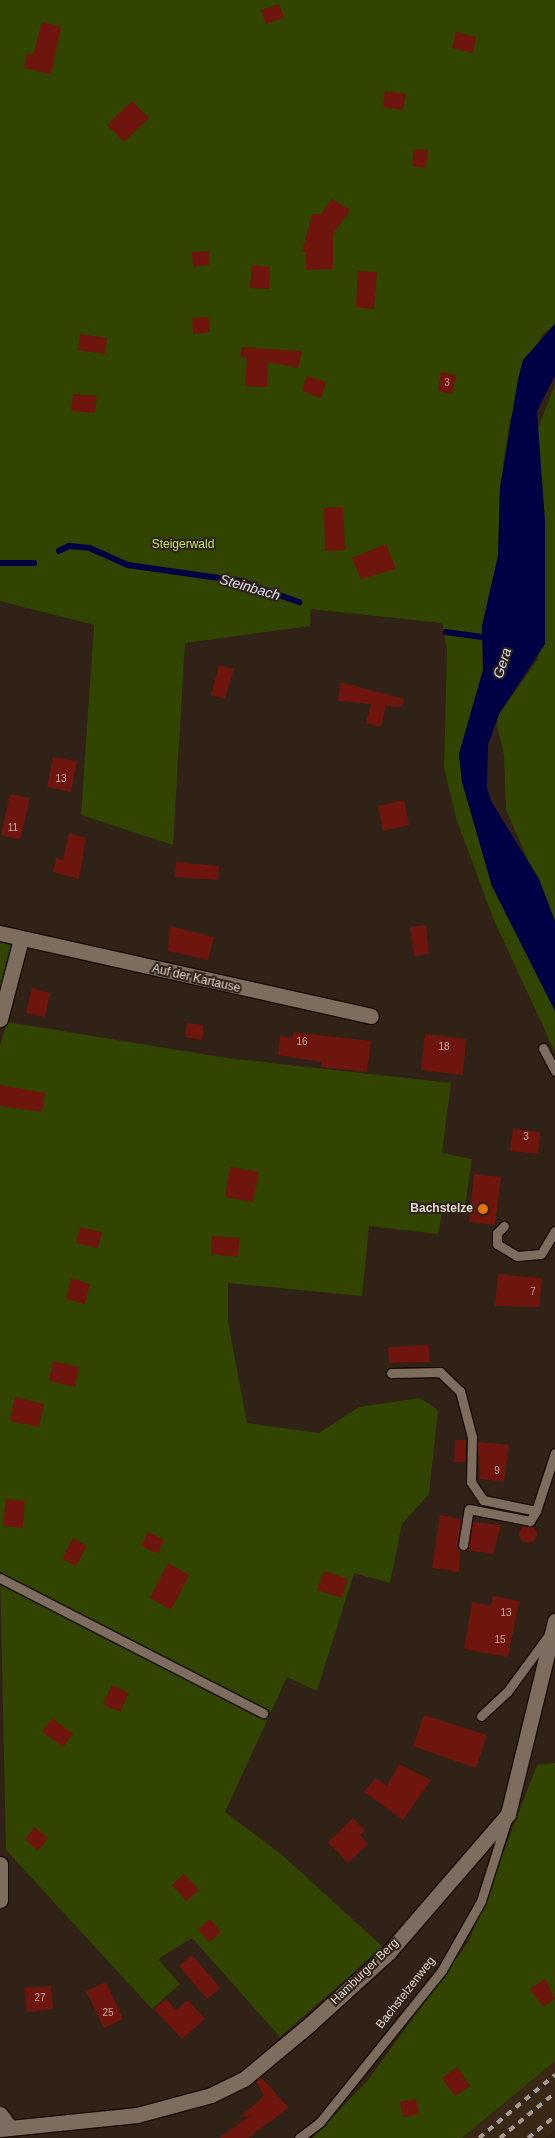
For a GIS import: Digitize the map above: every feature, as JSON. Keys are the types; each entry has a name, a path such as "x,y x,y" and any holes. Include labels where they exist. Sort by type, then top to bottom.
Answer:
{"street":[{"name":"Auf der Kartause","path":"0,933 371,1016"},
{"path":"0,1019 21,939"},
{"name":"Hamburger Berg","path":"5,2129 137,2115 211,2095 244,2078 389,1952 508,1814 554,1625"},
{"path":"0,1864 0,1900"},
{"path":"0,2114 5,2129"}],"lane":[{"path":"543,1048 555,1071"},
{"path":"504,1226 498,1233 498,1244 517,1256 541,1254 555,1231"},
{"path":"391,1372 440,1372 460,1390 472,1437 474,1493 483,1500 536,1511"},
{"path":"462,1545 469,1509 530,1521 536,1511 555,1452"},
{"path":"0,1578 263,1713"},
{"path":"481,1716 507,1692 554,1625"},
{"name":"Bachstelzenweg","path":"299,2138 320,2122 442,1970 480,1901 508,1814"}],"shaded area":[{"path":"555,2061 555,2130 545,2138 462,2138"}],"green space":[{"name":"Steigerwald","path":"0,0 555,0 555,324 542,335 510,420 500,488 498,556 482,626 483,670 459,754 462,782 492,886 555,1011 555,1052 493,918 456,818 444,767 447,650 442,623 311,609 310,626 185,643 173,845 81,815 94,625 0,601"},
{"path":"555,384 555,921 506,810 504,755 497,726 499,714 538,659 538,429"},
{"path":"0,942 13,946 0,990"},
{"path":"7,1022 227,1058 451,1083 442,1153 472,1159 464,1213 442,1213 438,1234 369,1226 362,1296 228,1283 228,1322 247,1423 319,1433 359,1407 420,1398 438,1410 429,1494 402,1524 390,1583 354,1573 317,1691 287,1677 225,1812 281,1854 383,1947 280,2037 192,1938 158,1959 180,1984 152,2009 6,1850 0,1570 0,1046"},
{"path":"555,1763 555,2061 462,2138 313,2138 368,2080 469,1941 537,1765"}],"water":[{"name":"Gera","path":"555,324 555,376 537,411 545,521 545,644 499,714 488,745 487,788 491,801 539,879 555,921 555,1011 492,886 462,782 459,754 483,670 482,626 498,556 500,488 518,379 523,360"}],"building":[{"path":"279,4 284,18 266,24 261,10"},
{"path":"42,22 61,27 51,74 24,68 27,53 33,55"},
{"path":"456,32 476,37 473,53 452,48"},
{"path":"385,91 406,94 403,110 383,107"},
{"path":"132,101 149,118 124,142 107,125"},
{"path":"414,149 428,150 426,168 412,166"},
{"path":"332,199 350,210 333,234 333,269 306,270 306,252 302,252 312,214 321,214"},
{"path":"209,251 209,265 193,267 192,252"},
{"path":"252,265 270,267 269,289 250,288"},
{"path":"358,271 377,272 374,309 356,307"},
{"path":"209,317 210,332 193,334 192,318"},
{"path":"80,334 107,338 105,354 78,350"},
{"path":"242,347 302,351 298,368 268,362 267,387 245,386 247,358 240,357"},
{"path":"441,372 456,375 452,394 438,391"},
{"path":"307,376 326,382 321,398 302,391"},
{"path":"73,394 97,396 95,413 71,411"},
{"path":"343,507 345,550 325,551 324,508"},
{"path":"386,544 396,569 361,579 352,558"},
{"path":"219,665 234,669 225,699 211,695"},
{"path":"340,682 404,699 402,707 386,706 381,727 366,723 371,704 338,701"},
{"path":"53,757 77,761 71,792 47,787"},
{"path":"10,794 30,798 20,840 1,835"},
{"path":"404,800 409,825 383,831 378,806"},
{"path":"69,833 86,838 79,879 53,872 56,858 63,860"},
{"path":"176,862 219,866 218,880 175,877"},
{"path":"426,925 429,954 414,956 410,927"},
{"path":"170,926 214,937 208,960 168,951"},
{"path":"32,988 50,993 45,1017 26,1013"},
{"path":"187,1023 204,1025 202,1040 185,1037"},
{"path":"293,1032 371,1041 367,1072 321,1067 322,1062 278,1055 280,1036 292,1038"},
{"path":"425,1034 466,1039 463,1075 421,1070"},
{"path":"0,1085 45,1093 42,1112 0,1106"},
{"path":"513,1129 540,1132 538,1154 510,1151"},
{"path":"230,1167 259,1172 253,1202 225,1197"},
{"path":"474,1174 501,1177 495,1225 469,1222"},
{"path":"80,1227 102,1232 98,1248 76,1243"},
{"path":"212,1236 240,1238 238,1257 211,1254"},
{"path":"498,1274 542,1278 539,1307 495,1306"},
{"path":"71,1278 90,1284 85,1304 66,1299"},
{"path":"429,1345 430,1362 389,1363 388,1347"},
{"path":"53,1361 79,1367 75,1387 49,1381"},
{"path":"15,1397 44,1404 39,1427 10,1421"},
{"path":"455,1440 466,1440 465,1462 454,1462"},
{"path":"478,1442 509,1445 504,1482 480,1479"},
{"path":"6,1499 25,1501 23,1528 3,1526"},
{"path":"440,1515 461,1519 459,1572 432,1568"},
{"path":"473,1522 501,1525 493,1554 467,1550"},
{"path":"528,1525 534,1528 537,1534 534,1540 528,1543 522,1540 519,1534 522,1528"},
{"path":"148,1532 164,1540 158,1554 141,1546"},
{"path":"73,1538 87,1546 76,1566 62,1559"},
{"path":"168,1563 189,1575 171,1610 150,1598"},
{"path":"324,1571 348,1579 342,1598 317,1590"},
{"path":"493,1596 519,1601 508,1657 464,1649 472,1602 491,1606"},
{"path":"112,1685 129,1693 120,1712 103,1704"},
{"path":"424,1715 487,1735 476,1768 413,1746"},
{"path":"52,1718 73,1734 63,1747 42,1732"},
{"path":"399,1764 431,1780 403,1820 364,1792 375,1778 387,1786"},
{"path":"353,1818 365,1831 360,1835 368,1844 348,1863 328,1842"},
{"path":"35,1827 48,1838 38,1851 25,1839"},
{"path":"184,1874 199,1890 187,1901 172,1885"},
{"path":"210,1919 221,1932 209,1942 198,1929"},
{"path":"192,1955 220,1988 207,1999 179,1966"},
{"path":"545,1979 555,1999 543,2007 530,1989"},
{"path":"106,1982 123,2019 104,2028 86,1991"},
{"path":"51,1986 53,2009 27,2012 24,1988"},
{"path":"166,1999 176,2010 188,2000 205,2019 182,2039 154,2009"},
{"path":"457,2067 470,2086 455,2096 442,2078"},
{"path":"261,2077 289,2108 248,2138 219,2138 251,2115 239,2118 264,2096 256,2081"},
{"path":"416,2099 419,2114 403,2117 400,2102"}],"waterway":[{"name":"Steinbach","path":"59,551 69,546 90,548 128,565 240,581 299,602"},
{"name":"Steinbach","path":"0,563 34,563"},
{"name":"Steinbach","path":"446,632 489,638"}],"railway":[{"path":"479,2138 555,2075"},
{"path":"500,2138 555,2093"},
{"path":"528,2138 555,2116"}],"place":[{"name":"Bachstelze","path":"483,1209"}]}
